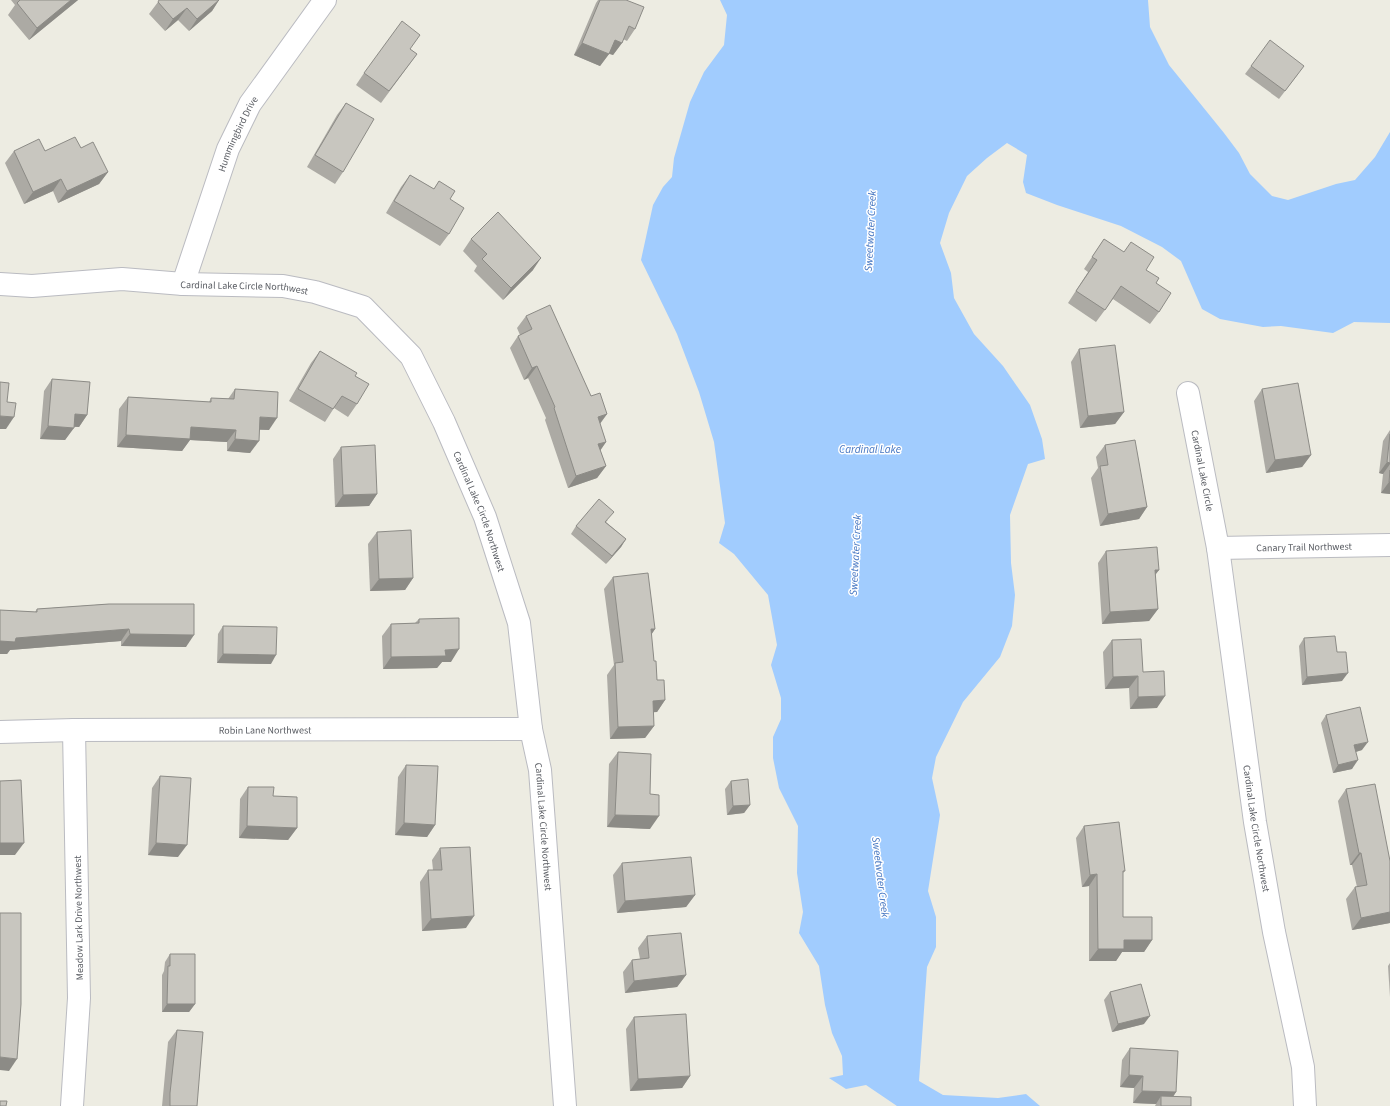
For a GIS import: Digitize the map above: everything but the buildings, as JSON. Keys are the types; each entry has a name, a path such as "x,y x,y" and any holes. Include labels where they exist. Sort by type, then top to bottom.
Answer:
{"street":[{"name":"Hummingbird Drive","path":"183,284 228,148 250,104 325,0"},
{"name":"Cardinal Lake Circle Northwest","path":"0,284 32,286 122,280 183,284 283,286 315,292 363,307 410,356 444,422 485,517 519,623 531,729 540,770 565,1106"},
{"name":"Cardinal Lake Circle","path":"1188,393 1218,548"},
{"name":"Canary Trail Northwest","path":"1218,548 1390,545"},
{"name":"Cardinal Lake Circle Northwest","path":"1218,548 1255,822 1274,932 1303,1067 1305,1106"},
{"name":"Robin Lane Northwest","path":"0,732 74,730 531,729"},
{"name":"Meadow Lark Drive Northwest","path":"72,1106 79,998 74,730"}],"water":[{"name":"Cardinal Lake","path":"720,0 1148,0 1150,27 1169,65 1239,153 1250,174 1272,196 1288,200 1336,184 1355,180 1375,157 1390,132 1390,323 1354,322 1333,333 1281,326 1263,327 1220,319 1202,309 1181,261 1162,247 1121,226 1026,193 1023,182 1027,155 1007,143 967,176 949,213 940,243 951,273 954,298 974,334 1003,366 1030,405 1042,439 1045,459 1028,464 1010,515 1011,563 1015,595 1012,626 1000,657 963,702 936,757 932,778 940,815 928,891 936,917 936,947 927,967 919,1081 943,1095 998,1098 1026,1094 1040,1106 897,1106 866,1085 846,1089 829,1078 843,1075 842,1056 832,1033 825,1005 819,966 799,933 803,912 797,873 798,826 779,788 773,758 773,737 781,719 781,698 771,665 777,645 768,595 734,554 719,543 725,523 714,442 699,392 677,334 641,260 653,205 663,187 672,177 674,158 690,102 704,72 724,45 727,15"}],"water label":[{"name":"Sweetwater Creek","path":"870,231"},
{"name":"Sweetwater Creek","path":"855,555"},
{"name":"Sweetwater Creek","path":"881,877"}]}
